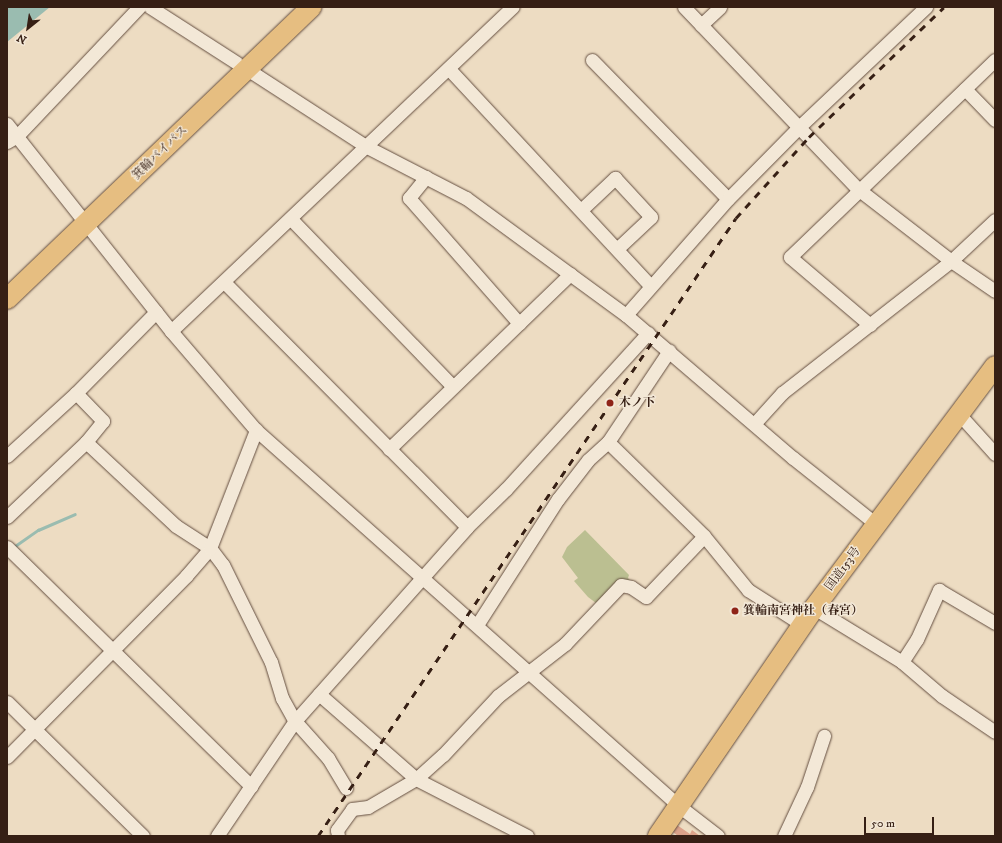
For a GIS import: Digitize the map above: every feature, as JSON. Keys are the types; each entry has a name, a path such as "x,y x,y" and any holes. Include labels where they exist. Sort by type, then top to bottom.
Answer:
{"highway":[{"name":"箕輪バイパス","path":"242,66 295,7"},
{"name":"箕輪バイパス","path":"7,283 82,218 242,66 312,7"},
{"name":"箕輪バイパス","path":"7,298 82,218"},
{"name":"国道153号","path":"658,836 814,608 995,366"}],"street":[{"path":"139,7 10,132 82,218 171,331 256,430 478,625 679,806 718,836"},
{"path":"150,7 368,147 466,198 626,314 754,424 876,524"},
{"path":"171,331 368,147 513,7"},
{"path":"684,7 858,189 951,261 995,291"},
{"path":"702,25 720,7"},
{"path":"626,314 650,285 728,199 798,127 926,7"},
{"path":"592,60 728,199"},
{"path":"870,325 790,257 858,189 995,60"},
{"path":"449,69 618,248 650,285"},
{"path":"965,89 995,120"},
{"path":"426,177 409,198 519,323"},
{"path":"581,210 614,178 651,217 618,248"},
{"path":"291,219 453,387"},
{"path":"754,424 782,393 951,261 995,220"},
{"path":"389,449 570,274"},
{"path":"224,282 467,527"},
{"path":"7,456 76,393 156,312"},
{"path":"217,836 295,722 424,578 467,527 506,489 648,333"},
{"path":"478,625 558,499 588,460 608,442 669,351"},
{"path":"7,517 86,442 103,421 76,393"},
{"path":"959,414 995,454"},
{"path":"7,757 112,651 210,548 222,521 256,430"},
{"path":"86,442 176,526 210,548 223,565 271,662 282,698 295,722 328,758 346,788"},
{"path":"608,442 704,536 748,590 803,625"},
{"path":"338,836 337,830 352,809 368,807 416,779 443,755 498,696 565,644 621,585 631,587 646,597 704,536"},
{"path":"10,550 251,786"},
{"path":"902,662 917,639 939,590 995,623"},
{"path":"814,608 902,662 942,696 995,732"},
{"path":"319,694 416,779 527,836"},
{"path":"7,702 143,836"},
{"path":"784,836 807,787 824,736"}],"green space":[{"path":"585,530 629,575 628,578 638,590 634,588 596,603 588,597 574,581 578,578 562,557 567,547"}],"water":[{"path":"7,7 50,7 7,42"}],"building":[{"path":"677,825 690,834 692,830 700,836 678,836 673,832"}],"waterway":[{"path":"12,548 38,530 75,514"}],"railway":[{"path":"318,836 736,218 809,137 944,7"}],"place":[{"name":"木ノ下","path":"610,403"},
{"name":"箕輪南宮神社（春宮）","path":"735,611"}]}
